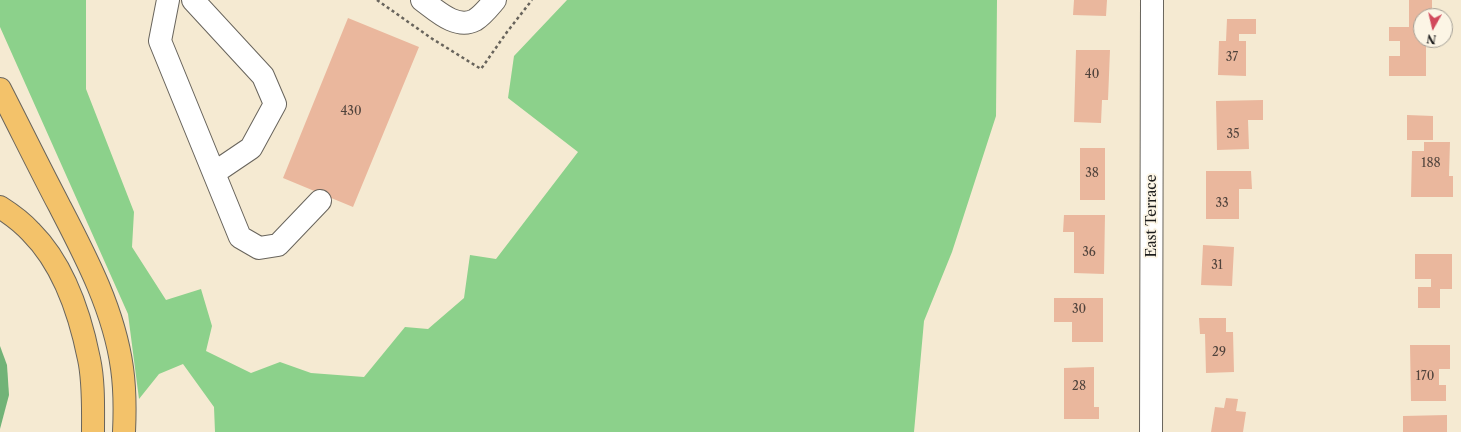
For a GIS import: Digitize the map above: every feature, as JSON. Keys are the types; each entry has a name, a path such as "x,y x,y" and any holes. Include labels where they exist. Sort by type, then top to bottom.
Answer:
{"highway":[{"path":"0,89 89,263 102,295 114,332 122,368 125,410 124,432"},
{"path":"0,207 32,232 58,269 68,289 80,323 89,359 93,397 93,432"}],"street":[{"path":"168,0 160,42 240,237 260,248 278,245 320,201"},
{"path":"193,0 263,76 275,104 251,148 214,173"},
{"path":"422,0 444,17 452,20 467,22 474,20 482,14 495,0"},
{"name":"East Terrace","path":"1151,432 1152,0"}],"green space":[{"path":"0,0 86,0 86,89 134,212 132,247 166,300 201,289 212,326 206,351 251,373 280,362 311,373 364,377 405,327 428,329 464,298 470,255 496,259 578,152 508,98 514,56 567,0 997,0 996,116 952,252 924,321 914,432 215,432 214,407 183,364 159,374 139,399 128,314 0,27"},
{"path":"0,346 7,365 9,395 0,429"}],"building":[{"path":"1074,0 1107,0 1106,16 1073,15"},
{"path":"1409,0 1432,0 1432,8 1413,8 1413,48 1426,48 1426,76 1389,76 1389,56 1400,56 1400,41 1389,41 1389,27 1409,27"},
{"path":"348,18 419,47 353,207 283,178"},
{"path":"1227,19 1256,19 1256,34 1239,34 1239,41 1246,41 1246,76 1218,75 1219,41 1226,41"},
{"path":"1076,50 1110,50 1108,100 1102,100 1101,123 1074,122"},
{"path":"1263,100 1263,120 1248,120 1249,149 1217,150 1216,101"},
{"path":"1407,115 1433,116 1433,140 1407,140"},
{"path":"1424,142 1450,142 1449,176 1453,176 1453,197 1411,197 1412,151 1424,151"},
{"path":"1080,148 1105,148 1105,200 1080,200"},
{"path":"1206,171 1251,171 1252,189 1239,189 1239,219 1206,219"},
{"path":"1064,215 1105,215 1104,274 1074,273 1074,232 1063,232"},
{"path":"1203,245 1234,247 1232,286 1201,285"},
{"path":"1415,254 1452,254 1452,289 1440,289 1440,308 1418,308 1418,287 1431,287 1431,279 1415,279"},
{"path":"1054,298 1103,298 1103,342 1072,342 1072,322 1054,322"},
{"path":"1199,318 1226,318 1226,332 1233,332 1234,372 1206,373 1205,334 1200,334"},
{"path":"1410,345 1450,345 1450,369 1439,369 1439,385 1446,385 1446,401 1411,401"},
{"path":"1094,367 1094,407 1099,407 1099,419 1064,419 1064,368"},
{"path":"1226,398 1238,399 1236,411 1246,412 1243,432 1211,432 1215,407 1224,408"},
{"path":"1447,415 1447,432 1403,432 1403,416"}]}
